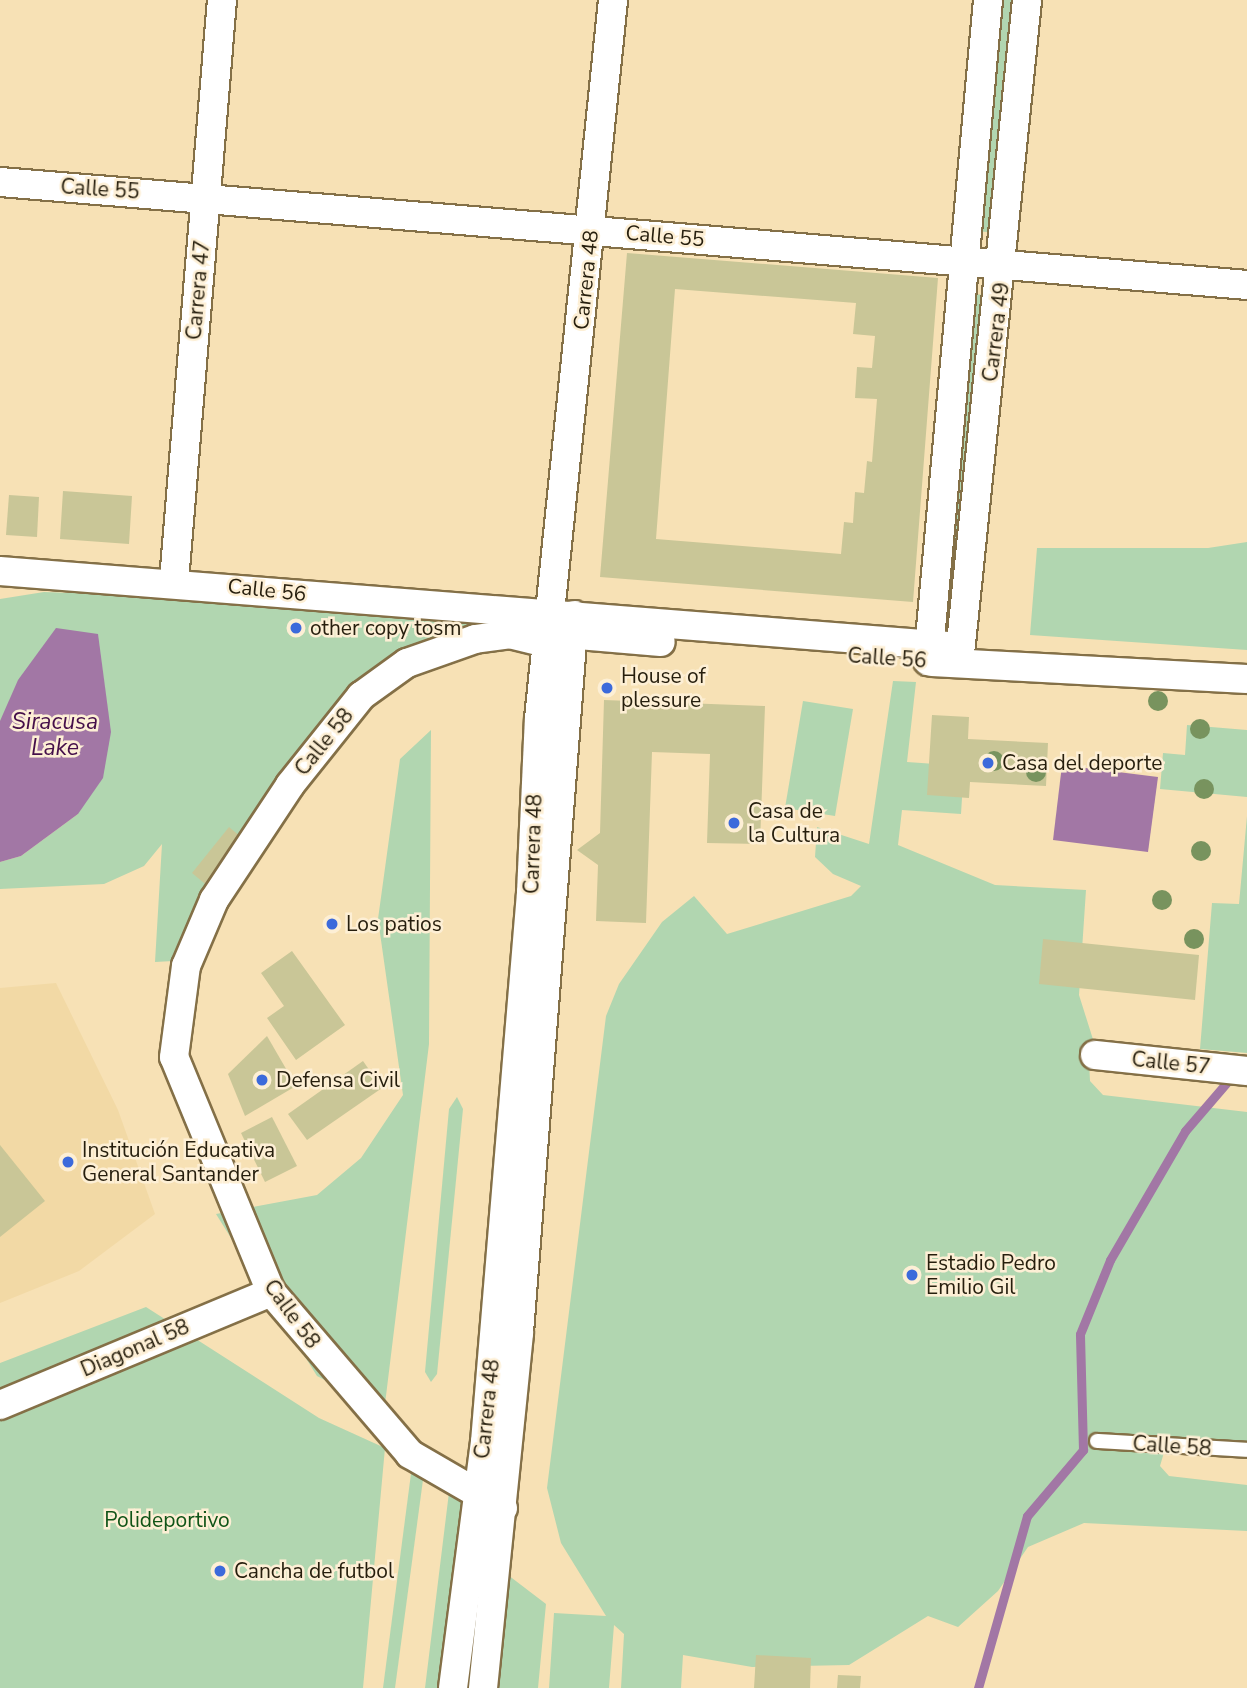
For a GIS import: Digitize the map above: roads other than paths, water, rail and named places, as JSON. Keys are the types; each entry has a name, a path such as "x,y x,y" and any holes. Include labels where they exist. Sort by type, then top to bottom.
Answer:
{"street":[{"name":"Carrera 47","path":"174,581 222,0"},
{"name":"Carrera 48","path":"483,1688 490,1503 516,1228 541,893 539,719 555,630 613,0"},
{"name":"Carrera 49","path":"929,654 988,0"},
{"name":"Carrera 49","path":"959,655 1004,267 1027,0"},
{"name":"Calle 55","path":"0,182 205,196 966,264 1247,285"},
{"name":"Calle 56","path":"0,571 174,581 555,630 959,655 1247,679"},
{"name":"Calle 58","path":"490,1503 410,1454 271,1292 174,1058 186,1008 186,966 214,900 290,785 361,696 407,663 475,639 555,630"},
{"name":"Calle 57","path":"1095,1055 1247,1071"},
{"name":"Diagonal 58","path":"0,1405 271,1292"},
{"name":"Carrera 48","path":"453,1688 490,1503"}],"lane":[{"name":"Calle 58","path":"1097,1441 1247,1450"}],"water":[{"name":"Siracusa Lake","path":"56,628 98,634 111,732 103,778 78,814 21,856 0,862 0,721 18,680"},
{"path":"1062,765 1158,777 1148,852 1053,840"}],"waterway":[{"path":"978,1688 1027,1516 1083,1450 1080,1334 1110,1260 1185,1131 1234,1074"}],"place":[{"name":"other copy tosm","path":"296,628"},
{"name":"House of plessure","path":"607,688"},
{"name":"Casa del deporte","path":"988,763"},
{"name":"Casa de la Cultura","path":"734,823"},
{"name":"Los patios","path":"332,924"},
{"name":"Defensa Civil","path":"262,1080"},
{"name":"Institución Educativa General Santander","path":"68,1162"},
{"name":"Estadio Pedro Emilio Gil","path":"912,1275"},
{"name":"Cancha de futbol","path":"220,1571"}],"park label":[{"name":"Polideportivo","path":"167,1520"}]}
